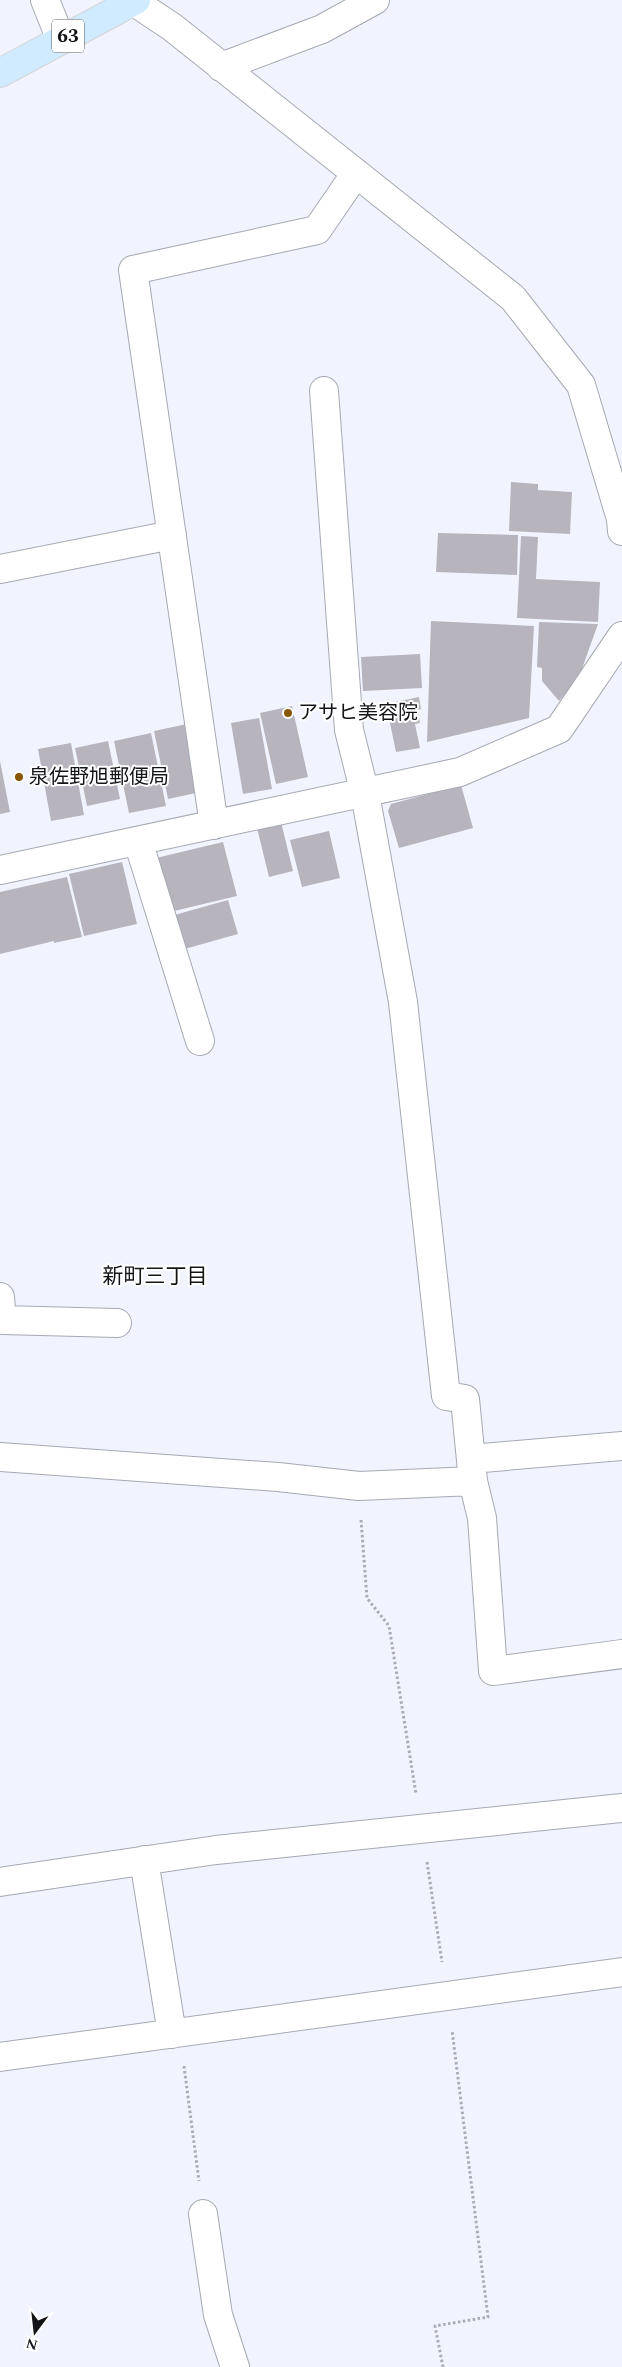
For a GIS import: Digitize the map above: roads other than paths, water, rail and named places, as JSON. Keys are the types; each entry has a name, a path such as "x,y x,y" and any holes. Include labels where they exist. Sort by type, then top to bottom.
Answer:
{"main road":[{"name":"63","path":"0,72 135,1"}],"street":[{"path":"46,0 61,40"},
{"path":"221,66 322,29 375,0"},
{"path":"135,1 172,27 513,298 581,385 622,523"},
{"path":"214,825 133,270 317,230 356,173"},
{"path":"324,391 349,730 365,794 403,1002 446,1396 465,1399 472,1470 482,1518 493,1671 622,1654"},
{"path":"0,569 172,535"},
{"path":"0,870 365,794 460,772 559,729 622,636"},
{"path":"138,841 200,1041"},
{"path":"0,1297 2,1320 117,1323"},
{"path":"0,1457 359,1486 622,1446"},
{"path":"0,1882 216,1850 622,1808"},
{"path":"144,1860 176,2034"},
{"path":"0,2058 622,1972"},
{"path":"203,2214 218,2315 235,2367"}],"place":[{"name":"アサヒ美容院","path":"288,713"},
{"name":"泉佐野旭郵便局","path":"19,777"}],"district":[{"name":"新町三丁目","path":"155,1277"}]}
